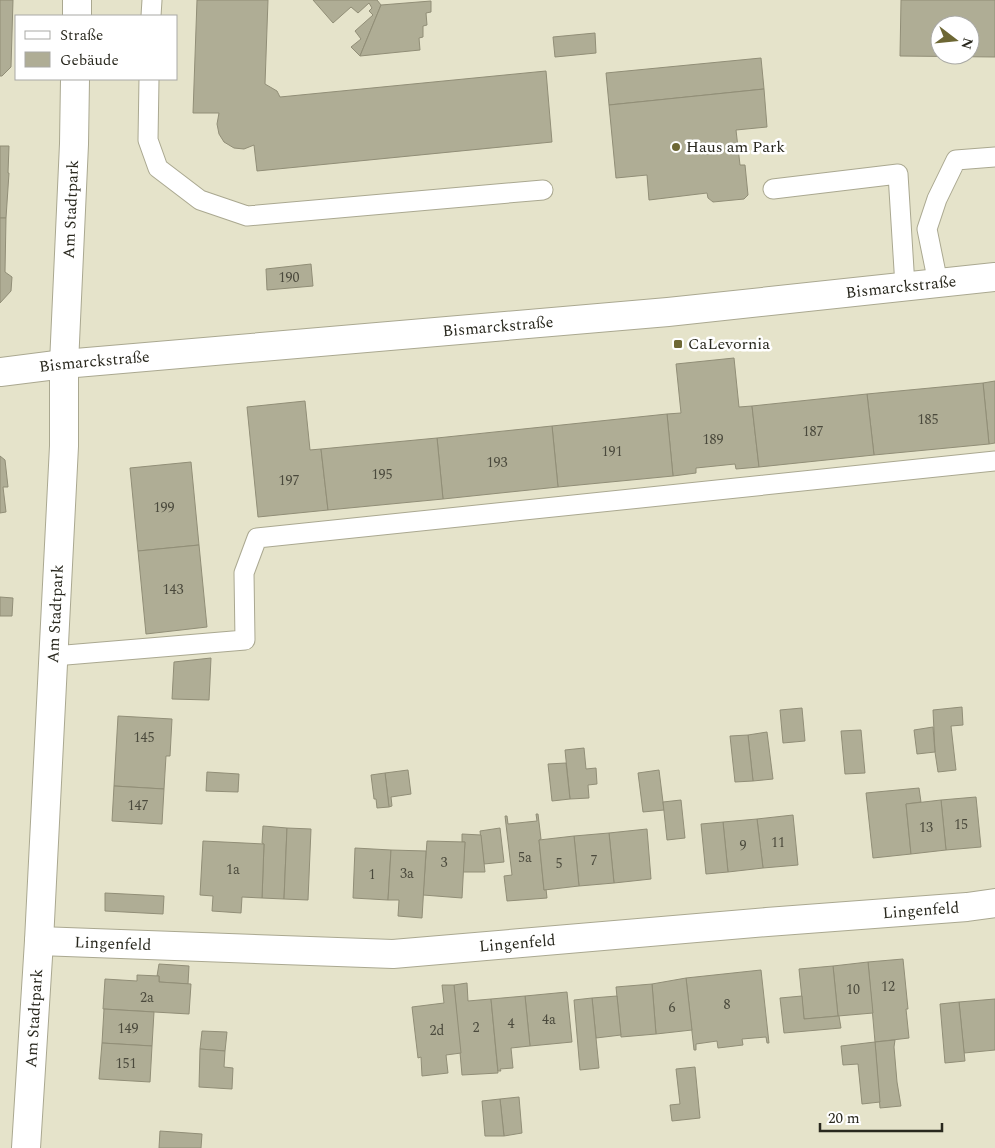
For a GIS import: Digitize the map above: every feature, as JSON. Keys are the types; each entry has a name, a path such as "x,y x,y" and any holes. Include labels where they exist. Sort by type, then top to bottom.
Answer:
{"street":[{"path":"77,0 77,15"},
{"name":"Am Stadtpark","path":"26,1148 39,941 64,446 64,364 75,80"},
{"name":"Bismarckstraße","path":"0,372 64,364 668,312 995,277"},
{"name":"Lingenfeld","path":"39,941 393,954 967,907 995,903"}],"lane":[{"path":"151,15 152,0"},
{"path":"150,80 148,140 158,168 200,200 248,216 544,190"},
{"path":"938,283 928,229 937,199 956,160 995,157"},
{"path":"773,189 898,174 906,286"},
{"path":"54,656 245,640 244,573 257,538 995,461"}],"building":[{"path":"0,0 13,0 11,67 2,76 0,76"},
{"path":"197,0 268,0 265,84 277,91 280,97 546,71 552,142 257,171 254,145 244,149 234,148 224,142 219,134 217,124 219,113 193,113"},
{"path":"313,0 377,0 381,5 360,56 351,47 361,39 355,31 373,15 369,11 372,8 369,3 358,13 351,7 333,23"},
{"path":"901,0 995,0 995,57 980,57 980,15 930,15 930,56 900,56"},
{"path":"431,1 431,12 426,13 427,25 423,26 423,37 419,38 420,50 360,56 381,5"},
{"path":"595,33 596,53 555,57 553,37"},
{"path":"761,58 764,89 609,105 606,73"},
{"name":"Haus am Park","path":"764,89 767,127 736,130 740,165 745,165 748,195 744,199 713,202 708,198 707,193 649,200 647,175 616,178 609,105"},
{"path":"0,146 9,146 6,218 0,218"},
{"path":"0,218 6,218 5,272 12,277 11,291 0,303"},
{"path":"311,264 313,286 267,290 266,269"},
{"path":"734,358 739,407 752,406 759,467 736,469 735,464 696,468 696,473 673,476 667,414 681,413 676,364"},
{"path":"995,381 995,443 989,444 983,383"},
{"path":"983,383 989,444 874,455 867,394"},
{"path":"867,394 874,455 759,467 752,406"},
{"path":"305,401 310,450 321,449 328,510 258,517 247,407"},
{"path":"667,414 673,476 558,487 552,426"},
{"path":"552,426 558,487 443,499 437,438"},
{"path":"437,438 443,499 328,510 321,449"},
{"path":"0,456 5,460 8,487 3,487 6,512 0,513"},
{"path":"191,462 199,545 138,551 130,468"},
{"path":"199,545 207,627 146,634 138,551"},
{"path":"0,597 13,598 12,616 0,616"},
{"path":"211,658 209,700 172,699 174,662"},
{"path":"962,707 963,725 951,726 956,770 938,772 933,710"},
{"path":"802,708 805,741 783,743 780,710"},
{"path":"118,716 172,719 170,756 166,756 164,789 114,786"},
{"path":"933,727 935,752 917,754 914,730"},
{"path":"861,730 865,773 845,774 841,731"},
{"path":"767,732 773,779 753,781 748,735"},
{"path":"748,735 753,781 735,782 730,736"},
{"path":"584,748 586,769 596,768 597,784 588,785 589,798 570,799 565,750"},
{"path":"566,763 570,799 552,801 548,764"},
{"path":"408,770 411,794 391,797 392,806 389,807 385,773"},
{"path":"659,770 664,810 643,812 638,773"},
{"path":"207,772 239,774 238,792 206,791"},
{"path":"385,773 389,807 377,808 371,775"},
{"path":"114,786 164,789 162,824 112,821"},
{"path":"919,788 921,802 906,804 911,854 873,858 866,793"},
{"path":"976,797 981,847 946,850 941,800"},
{"path":"681,800 685,838 667,840 663,802"},
{"path":"941,800 946,850 911,854 906,804"},
{"path":"536,814 538,814 544,890 546,889 547,898 507,901 504,876 512,875 505,816 507,816 508,824 537,821"},
{"path":"793,815 798,865 763,868 757,819"},
{"path":"757,819 763,868 728,872 723,822"},
{"path":"723,822 728,872 706,874 701,824"},
{"path":"263,826 287,828 284,899 262,898"},
{"path":"287,828 311,829 308,900 284,899"},
{"path":"500,828 504,862 484,864 480,831"},
{"path":"647,829 651,879 614,883 609,833"},
{"path":"609,833 614,883 579,886 574,836"},
{"path":"462,834 481,835 485,872 463,872 465,842 462,842"},
{"path":"574,836 579,886 544,890 539,840"},
{"path":"203,841 264,844 262,898 242,897 241,913 212,911 213,896 200,895"},
{"path":"427,841 465,842 462,898 423,895"},
{"path":"355,848 391,850 388,900 353,898"},
{"path":"391,850 426,851 422,918 398,916 399,900 388,900"},
{"path":"105,893 164,896 163,914 105,911"},
{"path":"903,959 909,1038 875,1042 868,962"},
{"path":"868,962 873,1013 838,1016 833,966"},
{"path":"159,964 189,966 188,984 159,982 159,976 157,976"},
{"path":"833,966 838,1016 804,1019 799,969"},
{"path":"761,970 769,1043 767,1043 766,1037 742,1039 743,1045 718,1048 717,1041 696,1044 696,1050 694,1050 686,978"},
{"path":"137,975 159,976 159,982 191,984 189,1014 103,1009 105,979 137,981"},
{"path":"686,978 692,1030 656,1034 652,984"},
{"path":"467,983 468,1001 491,999 498,1073 462,1075 454,985"},
{"path":"652,984 656,1034 621,1037 616,987"},
{"path":"442,985 454,985 461,1053 446,1055 448,1073 422,1076 421,1057 418,1058 412,1007 444,1003"},
{"path":"567,992 572,1042 530,1046 525,996"},
{"path":"525,996 530,1046 511,1048 513,1068 500,1069 501,1071 498,1071 491,999"},
{"path":"617,996 621,1035 596,1038 592,998"},
{"path":"802,996 804,1019 839,1016 841,1028 784,1033 780,998"},
{"path":"592,998 599,1068 580,1070 574,1000"},
{"path":"995,999 995,1050 964,1053 959,1002"},
{"path":"959,1002 965,1061 945,1063 940,1004"},
{"path":"104,1009 154,1012 152,1046 102,1043"},
{"path":"202,1031 227,1032 225,1051 200,1049"},
{"path":"895,1040 897,1082 901,1106 880,1108 875,1042"},
{"path":"875,1042 880,1102 862,1104 858,1064 843,1065 841,1046"},
{"path":"102,1043 152,1046 150,1082 99,1079"},
{"path":"200,1049 225,1051 224,1067 233,1068 232,1089 199,1087"},
{"path":"695,1067 700,1118 672,1121 670,1105 680,1104 676,1069"},
{"path":"519,1097 522,1133 504,1136 500,1099"},
{"path":"500,1099 504,1136 485,1136 482,1101"},
{"path":"160,1131 202,1134 201,1148 159,1148"}],"place":[{"name":"Haus am Park","path":"676,147"},
{"name":"CaLevornia","path":"678,344"}]}
